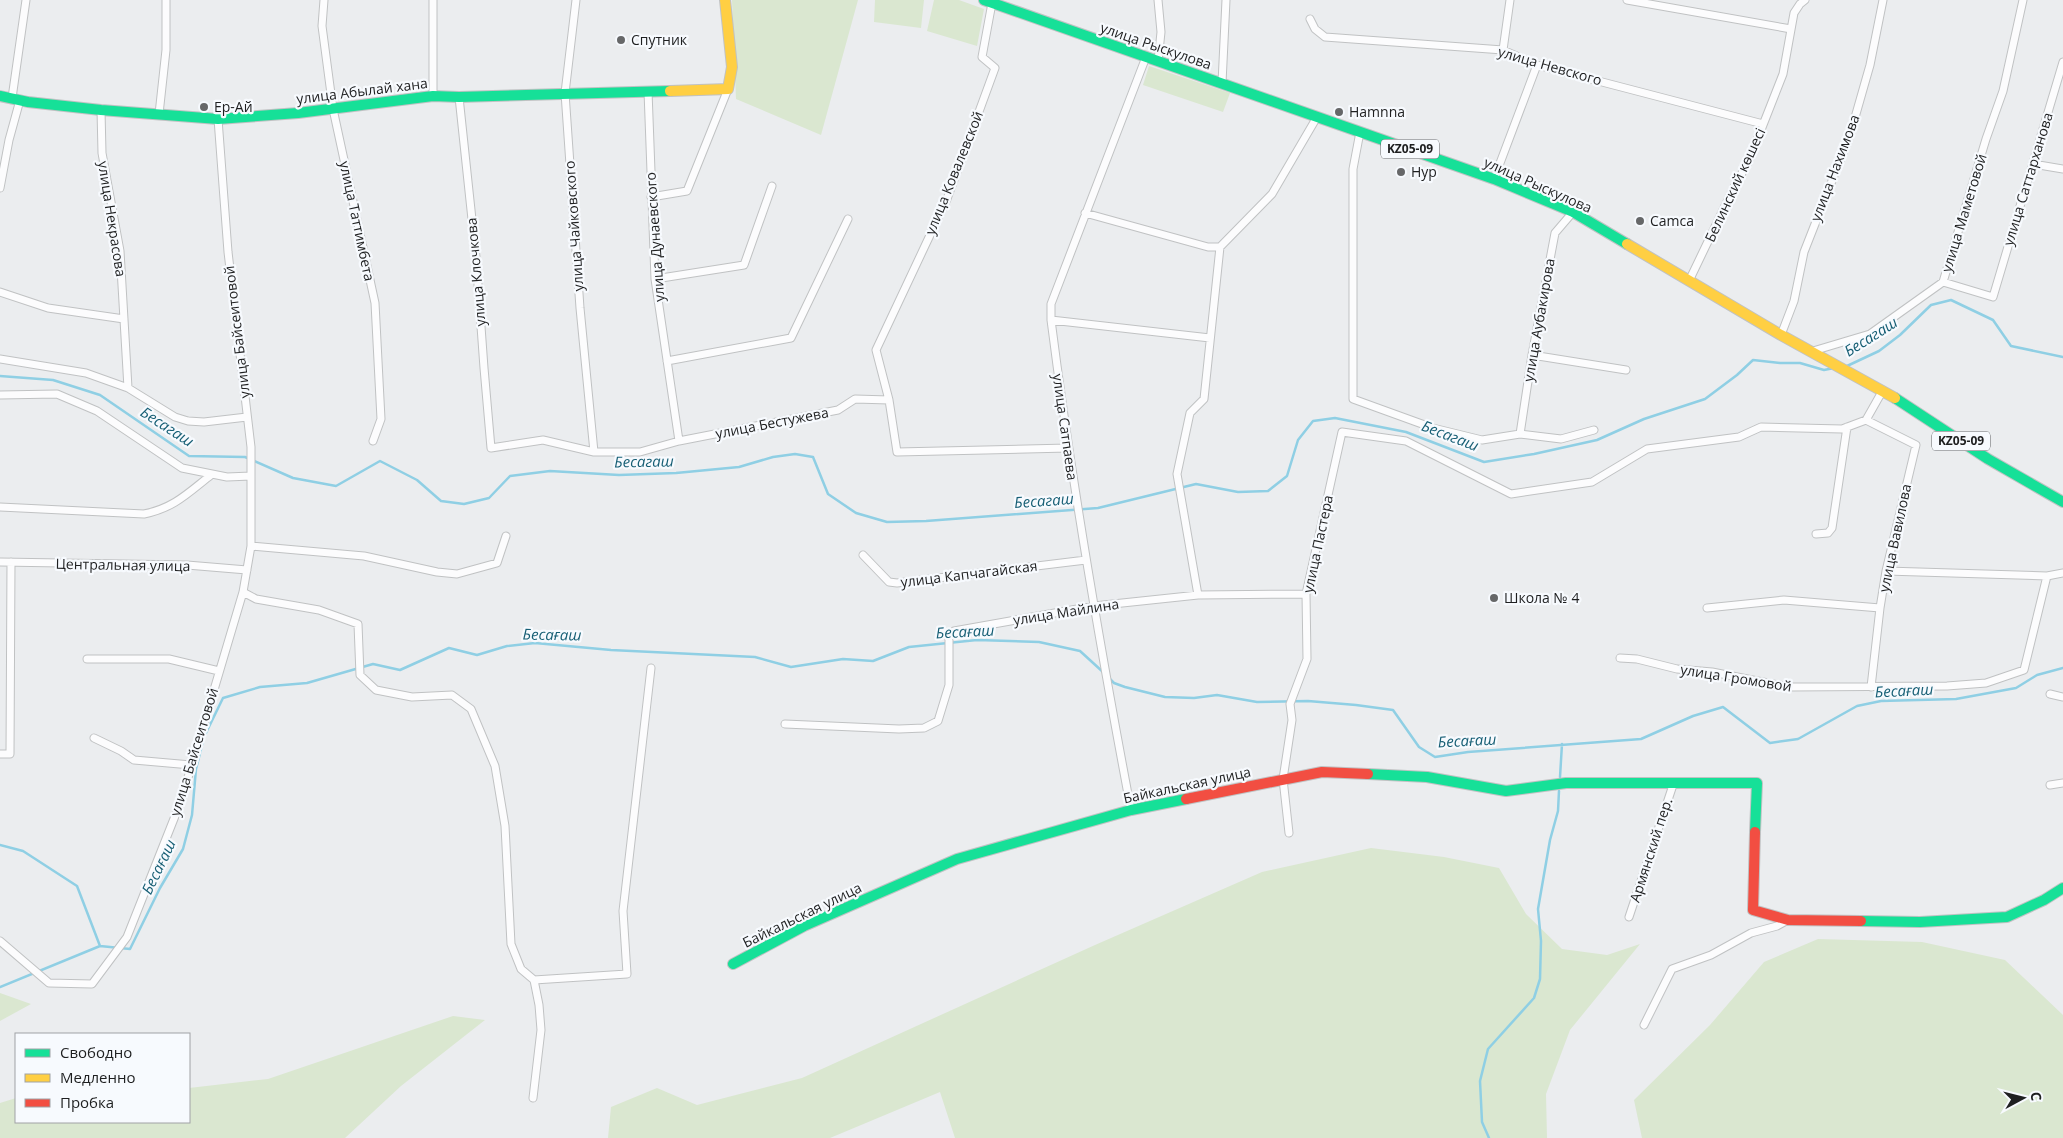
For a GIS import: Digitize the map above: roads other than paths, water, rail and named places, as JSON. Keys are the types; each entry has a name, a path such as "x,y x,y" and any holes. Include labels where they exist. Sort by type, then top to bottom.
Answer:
{"street":[{"path":"0,188 16,99 26,0"},
{"path":"159,114 166,50 166,0"},
{"name":"улица Таттимбета","path":"324,0 322,26 333,109 375,303 381,418 373,441"},
{"path":"432,0 433,96"},
{"name":"улица Чайковского","path":"576,0 565,93 580,308 594,452"},
{"path":"651,197 687,191 728,89 732,67 725,0"},
{"path":"1158,0 1161,32 1158,61"},
{"path":"1222,83 1226,0"},
{"path":"1503,50 1510,0"},
{"path":"1627,0 1791,30"},
{"name":"Белинский көшесi","path":"1690,280 1736,183 1748,163 1783,74 1794,13 1805,0"},
{"name":"улица Нахимова","path":"1781,334 1794,301 1804,252 1850,135 1870,65 1883,0"},
{"name":"улица Маметовой","path":"1813,351 1870,334 1943,282 1986,138 2003,91 2023,0"},
{"name":"улица Рыскулова","path":"988,1 1494,179 1573,212 1781,334 1883,390 1988,459 2063,502"},
{"name":"улица Ковалевской","path":"889,400 876,350 947,199 994,68 982,57 988,1"},
{"name":"улица Невского","path":"1310,19 1315,29 1325,37 1503,50 1537,65 1764,124"},
{"name":"улица Сатпаева","path":"1131,810 1086,560 1050,320 1051,304 1146,57"},
{"name":"улица Саттарханова","path":"1943,282 1993,297 2063,62"},
{"path":"1494,179 1537,65"},
{"name":"улица Абылай хана","path":"0,96 101,110 218,119 298,114 433,96 458,97 728,89"},
{"name":"улица Дунаевского","path":"648,91 655,279 679,441"},
{"name":"улица Клочкова","path":"458,97 476,257 492,448"},
{"name":"улица Некрасова","path":"101,110 102,153 120,251 128,388"},
{"path":"1198,595 1177,474 1190,413 1204,398 1220,246 1272,194 1318,117"},
{"name":"улица Байсеитовой","path":"0,942 49,983 92,984 127,937 181,801 243,592 251,546 251,447 228,252 218,119"},
{"path":"1360,132 1353,169 1353,400 1433,428 1482,440 1520,434 1561,439 1594,430"},
{"path":"2033,164 2063,169"},
{"path":"655,279 744,265 772,186"},
{"name":"улица Аубакирова","path":"1520,434 1532,355 1555,233 1573,212"},
{"path":"1086,214 1208,247 1220,246"},
{"path":"667,361 791,338 848,219"},
{"path":"0,292 48,308 124,319"},
{"path":"1050,320 1210,338"},
{"path":"1532,355 1626,370"},
{"path":"0,359 86,373 128,388 175,417 188,421 204,422 247,417"},
{"path":"1816,534 1828,533 1832,528 1847,427 1866,420 1883,390"},
{"path":"0,395 57,394 97,411 182,468 227,477 251,476"},
{"name":"улица Бестужева","path":"492,448 544,440 594,452 640,452 679,441 838,410 855,399 889,400"},
{"path":"889,400 897,452 1068,448"},
{"name":"улица Вавилова","path":"1866,420 1916,445 1886,571 1871,687"},
{"name":"улица Пастера","path":"1289,833 1283,779 1292,720 1290,704 1307,660 1306,594 1342,432 1406,441 1511,494 1592,482 1647,449 1739,437 1761,427 1847,427"},
{"path":"0,507 144,514 162,510 175,504 211,475"},
{"path":"251,546 364,556 437,572 457,574 497,563 506,536"},
{"name":"улица Капчагайская","path":"863,555 889,582 897,583 1086,560"},
{"name":"Центральная улица","path":"0,562 186,565 246,570"},
{"path":"0,754 10,754 10,562"},
{"path":"1886,571 2047,576 2063,574"},
{"name":"улица Громовой","path":"1620,658 1636,659 1676,669 1712,672 1789,687 1986,684 2024,670 2047,576"},
{"path":"243,592 256,599 318,610 358,624 360,675 376,690 412,697 452,695 471,710 495,766 505,826 511,944 521,969 534,980 539,1006 541,1030 533,1098"},
{"name":"улица Майлина","path":"785,724 899,730 924,728 938,721 949,685 949,638 954,631 1094,606 1198,595 1306,594"},
{"path":"1707,608 1784,600 1880,608"},
{"path":"87,659 169,659 219,672"},
{"path":"534,980 626,974 623,911 651,668"},
{"path":"2050,694 2063,696"},
{"path":"94,738 121,751 134,760 191,765"},
{"name":"Байкальская улица","path":"733,964 804,926 957,860 1131,810 1322,772 1427,777 1506,791 1566,783 1674,782 1756,784 1753,910 1788,920"},
{"name":"Армянский пер.","path":"1629,917 1674,782"},
{"path":"2050,785 2063,783"},
{"path":"1644,1025 1672,969 1712,955 1751,933 1777,926 1788,920 1920,922 2007,917 2044,900 2063,888"}],"waterway":[{"name":"Бесагаш","path":"1847,366 1879,351 1900,335 1931,305 1951,300 1993,320 2011,346 2063,357"},
{"name":"Бесагаш","path":"0,376 53,380 100,395 189,456 245,457 293,478 336,486 380,461 417,480 441,501 464,504 489,498 510,476 550,471 619,475 676,473 739,467 773,457 795,454 813,457 828,494 856,513 887,522 926,521 1098,508 1196,484 1238,492 1268,491 1287,476 1298,440 1313,421 1335,418 1406,432 1484,462 1534,454 1597,440 1644,419 1705,399 1737,375 1753,360 1800,363 1824,370 1834,368"},
{"name":"Бесағаш","path":"0,987 100,946 130,949 160,888 183,849 192,815 196,769 204,737 223,698 260,687 307,683 373,664 400,670 449,648 477,655 507,646 535,643 611,650 755,657 791,667 843,659 873,661 909,647 977,640 1039,642 1080,651 1103,672"},
{"name":"Бесағаш","path":"1109,678 1114,683 1125,687 1165,697 1194,698 1217,695 1257,702 1308,701 1393,710 1419,747 1435,757 1468,752 1641,739 1693,716 1723,707 1770,743 1798,739 1857,706 1881,701 1956,699 2016,688 2037,675 2063,668"},
{"path":"1560,777 1562,744"},
{"path":"1489,1138 1482,1122 1480,1081 1488,1049 1534,998 1540,979 1541,941 1538,909 1550,840 1558,811 1559,791"},
{"path":"0,845 23,851 77,886 100,946"}],"place":[{"name":"Спутник","path":"621,40"},
{"name":"Ер-Ай","path":"204,107"},
{"name":"Hamnna","path":"1339,112"},
{"name":"Hyp","path":"1401,172"},
{"name":"Camca","path":"1640,221"},
{"name":"Школа № 4","path":"1494,598"}]}
